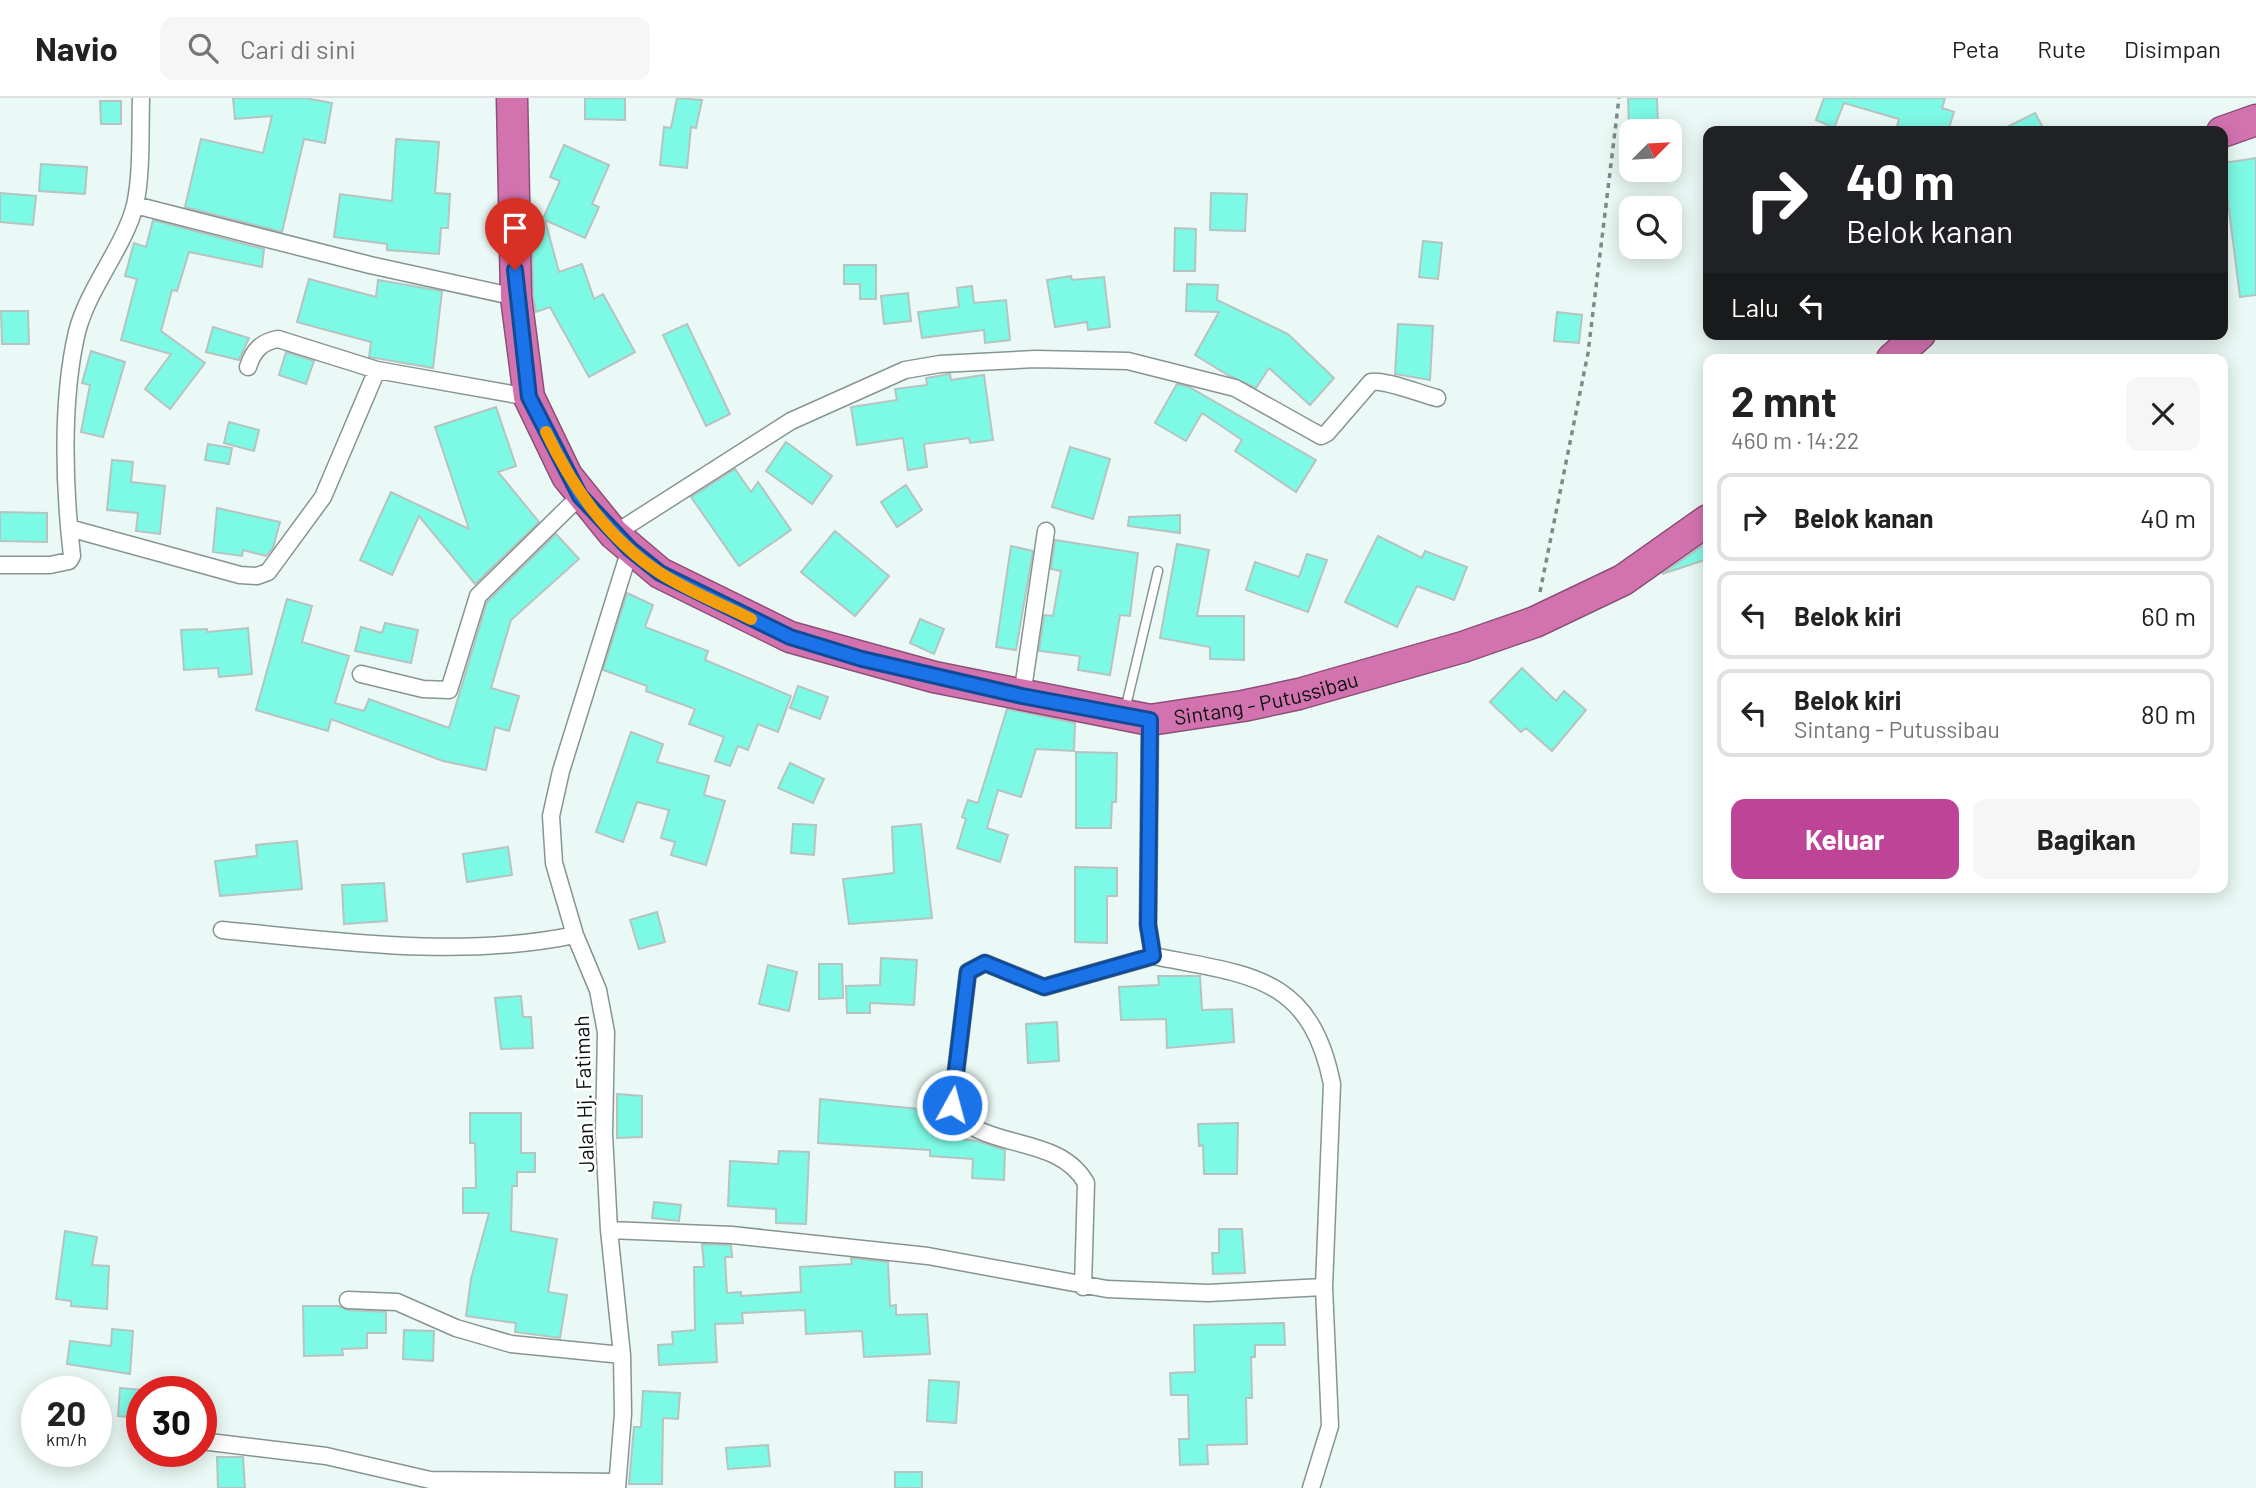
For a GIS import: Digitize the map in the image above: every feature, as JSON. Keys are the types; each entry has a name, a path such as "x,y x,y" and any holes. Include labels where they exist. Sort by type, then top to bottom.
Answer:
{"highway":[{"name":"Sintang - Putussibau","path":"512,98 516,297 529,397 580,496 622,541 660,573 790,637 862,659 1022,696 1136,718 1243,706 1299,694 1463,647 1535,622 1623,580 1703,524"},
{"path":"2228,130 2256,120"},
{"path":"1898,354 1913,340"}],"street":[{"path":"0,565 50,565 69,561 72,556 69,528 69,397 78,331 87,303 135,205 141,98"},
{"path":"135,205 370,265 516,297"},
{"path":"248,367 253,353 264,344 278,339 377,370 529,397"},
{"path":"622,541 792,421 905,370 940,363 1035,359 1128,360 1235,387 1321,436 1327,433 1371,382 1380,380 1406,391 1437,398"},
{"path":"69,528 240,575 257,576 268,572 323,497 377,370"},
{"path":"361,674 423,689 449,690 478,596 580,496"},
{"path":"1022,696 1046,531"},
{"name":"Jalan Hj. Fatimah","path":"617,1485 623,1414 622,1355 609,1230 604,1134 606,1032 597,990 575,935 554,863 551,816 622,541"},
{"path":"1136,718 1148,925 1153,956"},
{"path":"222,930 449,946 527,945 575,935"},
{"path":"1083,1287 1086,1182 1079,1170 1052,1152 976,1129 958,1116 952,1105 968,972 985,963 1044,987 1153,956 1261,980 1279,988 1311,1023 1326,1053 1332,1084 1324,1287 1330,1426 1311,1488"},
{"path":"609,1230 732,1235 928,1256 1083,1287 1208,1293 1324,1287"},
{"path":"348,1300 397,1303 456,1328 511,1344 622,1355"},
{"path":"217,1443 326,1456 430,1480 617,1485"}],"lane":[{"path":"1136,718 1158,571"}],"path":[{"path":"1535,622 1588,353 1619,98"}],"building":[{"path":"233,98 305,98 332,103 325,143 304,139 282,232 185,207 201,139 263,153 272,116 235,119"},
{"path":"585,98 625,98 625,120 585,119"},
{"path":"677,98 702,100 696,128 691,127 687,168 660,165 664,127 671,128"},
{"path":"1628,98 1657,98 1658,119 1629,119"},
{"path":"1824,98 1945,98 1942,108 1954,112 1950,126 1897,126 1899,119 1844,103 1835,126 1816,120"},
{"path":"100,101 121,101 121,124 101,124"},
{"path":"2035,113 2042,126 2009,126"},
{"path":"396,139 439,142 435,193 450,194 448,228 441,228 439,254 387,250 387,244 334,237 340,194 392,201"},
{"path":"564,145 609,165 592,204 599,207 585,238 545,220 559,272 582,264 594,299 603,294 635,352 589,377 550,307 536,312 533,296 532,236 536,234 560,181 550,177"},
{"path":"2256,158 2256,295 2240,297 2228,202 2228,162"},
{"path":"41,164 87,167 85,194 39,191"},
{"path":"0,193 36,196 33,225 0,222"},
{"path":"1211,193 1247,194 1245,231 1210,230"},
{"path":"153,220 264,249 262,267 189,252 177,291 172,290 161,331 205,363 170,409 145,389 171,354 121,340 137,279 125,276 134,243 146,247"},
{"path":"1175,228 1196,229 1195,271 1174,271"},
{"path":"1423,241 1442,243 1438,279 1419,277"},
{"path":"844,265 876,265 876,299 860,299 860,284 844,284"},
{"path":"1071,276 1072,280 1104,277 1110,327 1088,330 1087,322 1055,327 1047,280"},
{"path":"309,279 376,297 378,280 442,291 433,368 369,357 371,342 297,322"},
{"path":"1187,284 1218,285 1217,300 1288,334 1334,378 1310,405 1269,368 1256,388 1195,355 1219,312 1186,311"},
{"path":"972,286 974,303 1006,300 1010,340 985,343 984,330 922,338 918,312 959,307 957,288"},
{"path":"908,293 911,321 884,324 881,296"},
{"path":"1,311 28,311 29,344 2,344"},
{"path":"1557,312 1582,315 1579,343 1554,341"},
{"path":"687,324 730,414 706,426 663,335"},
{"path":"1398,324 1433,326 1430,380 1395,374"},
{"path":"213,327 249,338 239,360 206,352"},
{"path":"91,351 125,362 103,437 81,432 90,385 82,383"},
{"path":"286,352 314,361 306,384 279,375"},
{"path":"950,374 951,380 984,375 993,440 970,443 969,438 924,444 927,467 908,470 903,438 857,445 851,407 897,400 895,389 927,385 926,378"},
{"path":"1177,384 1189,387 1316,460 1296,492 1235,451 1242,440 1202,413 1186,441 1155,423"},
{"path":"496,407 516,466 498,472 539,522 475,584 419,516 392,575 360,560 391,492 469,529 435,427"},
{"path":"229,422 259,430 254,451 224,443"},
{"path":"786,442 832,476 812,504 766,471"},
{"path":"208,444 232,448 229,464 205,460"},
{"path":"1070,447 1110,459 1093,519 1052,507"},
{"path":"112,460 133,462 131,482 165,486 160,534 136,531 138,513 107,510"},
{"path":"735,469 751,492 758,482 791,530 739,566 691,497"},
{"path":"906,485 922,510 897,527 881,502"},
{"path":"217,508 280,522 273,548 266,556 243,550 242,556 213,552"},
{"path":"0,512 47,513 47,542 0,541"},
{"path":"1180,515 1180,533 1128,526 1129,517"},
{"path":"835,531 889,576 855,616 801,572"},
{"path":"556,534 579,559 511,620 491,688 519,696 509,731 495,727 486,770 443,761 331,719 328,731 256,710 287,599 312,606 302,642 349,656 335,703 364,711 369,699 449,728 487,602"},
{"path":"1378,536 1422,558 1425,551 1467,567 1454,600 1417,586 1397,627 1345,602"},
{"path":"1055,540 1138,553 1130,616 1120,615 1110,675 1078,670 1080,656 1039,651 1044,615 1053,616 1061,571 1051,569"},
{"path":"1177,544 1209,550 1197,616 1244,616 1244,660 1210,659 1210,647 1160,638"},
{"path":"1703,545 1703,561 1662,574"},
{"path":"1011,546 1033,551 1016,650 996,647"},
{"path":"1307,554 1327,560 1308,612 1246,590 1255,562 1299,577"},
{"path":"627,593 653,605 645,627 708,651 705,660 791,696 778,732 758,724 748,750 738,746 730,766 715,761 724,737 689,724 695,709 646,691 647,686 603,670"},
{"path":"920,619 944,629 934,654 910,643"},
{"path":"385,623 418,630 411,663 355,651 361,627 382,633"},
{"path":"248,628 252,674 219,677 218,668 184,670 181,630 207,629 207,632"},
{"path":"1522,668 1556,701 1564,691 1586,710 1552,751 1526,728 1521,732 1490,702"},
{"path":"798,686 828,697 820,719 790,708"},
{"path":"1007,709 1075,723 1074,751 1036,749 1021,797 998,790 987,828 1008,835 1000,862 957,848 966,819 962,817 968,800 978,803"},
{"path":"631,732 663,744 657,762 709,776 704,795 725,801 706,865 671,855 675,842 661,838 669,810 637,802 623,842 596,832"},
{"path":"1076,752 1117,753 1116,802 1112,802 1111,828 1076,828"},
{"path":"790,763 824,779 813,803 778,788"},
{"path":"793,824 816,825 814,855 791,853"},
{"path":"921,824 932,918 849,924 843,879 894,873 892,827"},
{"path":"297,841 302,889 220,896 215,861 257,856 256,845"},
{"path":"508,847 512,875 467,882 463,854"},
{"path":"1075,867 1117,868 1117,896 1107,896 1107,943 1075,942"},
{"path":"384,883 387,921 344,924 342,885"},
{"path":"657,912 665,942 639,949 630,920"},
{"path":"881,958 917,960 914,1005 870,1003 870,1013 847,1013 846,986 880,985"},
{"path":"819,964 842,964 843,998 819,999"},
{"path":"768,965 797,972 789,1011 759,1004"},
{"path":"1158,976 1200,976 1202,1010 1232,1009 1234,1042 1167,1048 1166,1019 1121,1020 1119,987 1159,985"},
{"path":"521,996 523,1017 531,1017 533,1048 501,1049 495,998"},
{"path":"1057,1022 1059,1061 1028,1063 1026,1024"},
{"path":"617,1094 642,1096 642,1137 617,1138"},
{"path":"820,1099 928,1110 927,1124 955,1126 962,1131 961,1139 1005,1150 1004,1180 972,1178 973,1159 930,1156 930,1150 818,1143"},
{"path":"470,1113 521,1113 521,1153 535,1153 535,1172 517,1172 517,1186 512,1186 511,1231 557,1239 548,1292 567,1295 560,1338 515,1332 516,1323 466,1316 471,1279 489,1213 463,1213 463,1188 476,1188 475,1143 470,1143"},
{"path":"1238,1123 1237,1174 1204,1174 1203,1145 1199,1146 1198,1124"},
{"path":"779,1151 809,1152 806,1224 776,1223 776,1209 728,1206 730,1161 778,1164"},
{"path":"654,1202 681,1205 679,1221 652,1218"},
{"path":"1219,1229 1242,1229 1245,1273 1213,1274 1212,1253 1219,1253"},
{"path":"65,1231 97,1237 92,1265 109,1266 107,1309 71,1306 71,1301 56,1299"},
{"path":"702,1244 731,1245 732,1257 725,1257 727,1293 741,1292 741,1296 801,1292 800,1267 852,1264 851,1258 888,1262 890,1306 896,1305 896,1315 927,1314 930,1354 864,1357 862,1331 806,1334 805,1310 742,1313 743,1323 715,1324 717,1362 659,1365 658,1345 673,1344 672,1332 695,1330 694,1267 704,1267"},
{"path":"303,1306 339,1306 348,1310 386,1312 386,1333 367,1333 367,1348 342,1349 343,1355 304,1356"},
{"path":"1284,1323 1285,1345 1255,1345 1255,1357 1251,1357 1252,1398 1246,1398 1247,1444 1207,1445 1208,1464 1180,1465 1179,1439 1189,1439 1188,1395 1171,1395 1170,1373 1195,1372 1194,1325"},
{"path":"112,1329 133,1331 130,1374 67,1364 70,1341 111,1346"},
{"path":"404,1330 434,1331 433,1361 403,1359"},
{"path":"929,1380 959,1382 956,1423 927,1421"},
{"path":"120,1388 126,1389 126,1417 118,1416"},
{"path":"643,1391 680,1393 678,1419 663,1418 662,1484 629,1484 634,1427 641,1427"},
{"path":"768,1445 770,1466 728,1469 726,1448"},
{"path":"217,1457 243,1457 245,1488 218,1488"},
{"path":"895,1472 922,1472 922,1488 895,1488"}],"slow traffic":[{"path":"546,432 580,496 630,549 660,573 751,619"}],"route":[{"path":"515,270 529,397 567,476 580,496 614,534 660,573 790,637 862,659 1022,696 1150,720 1148,925 1153,956 1044,987 985,963 968,972 952,1105"}]}
